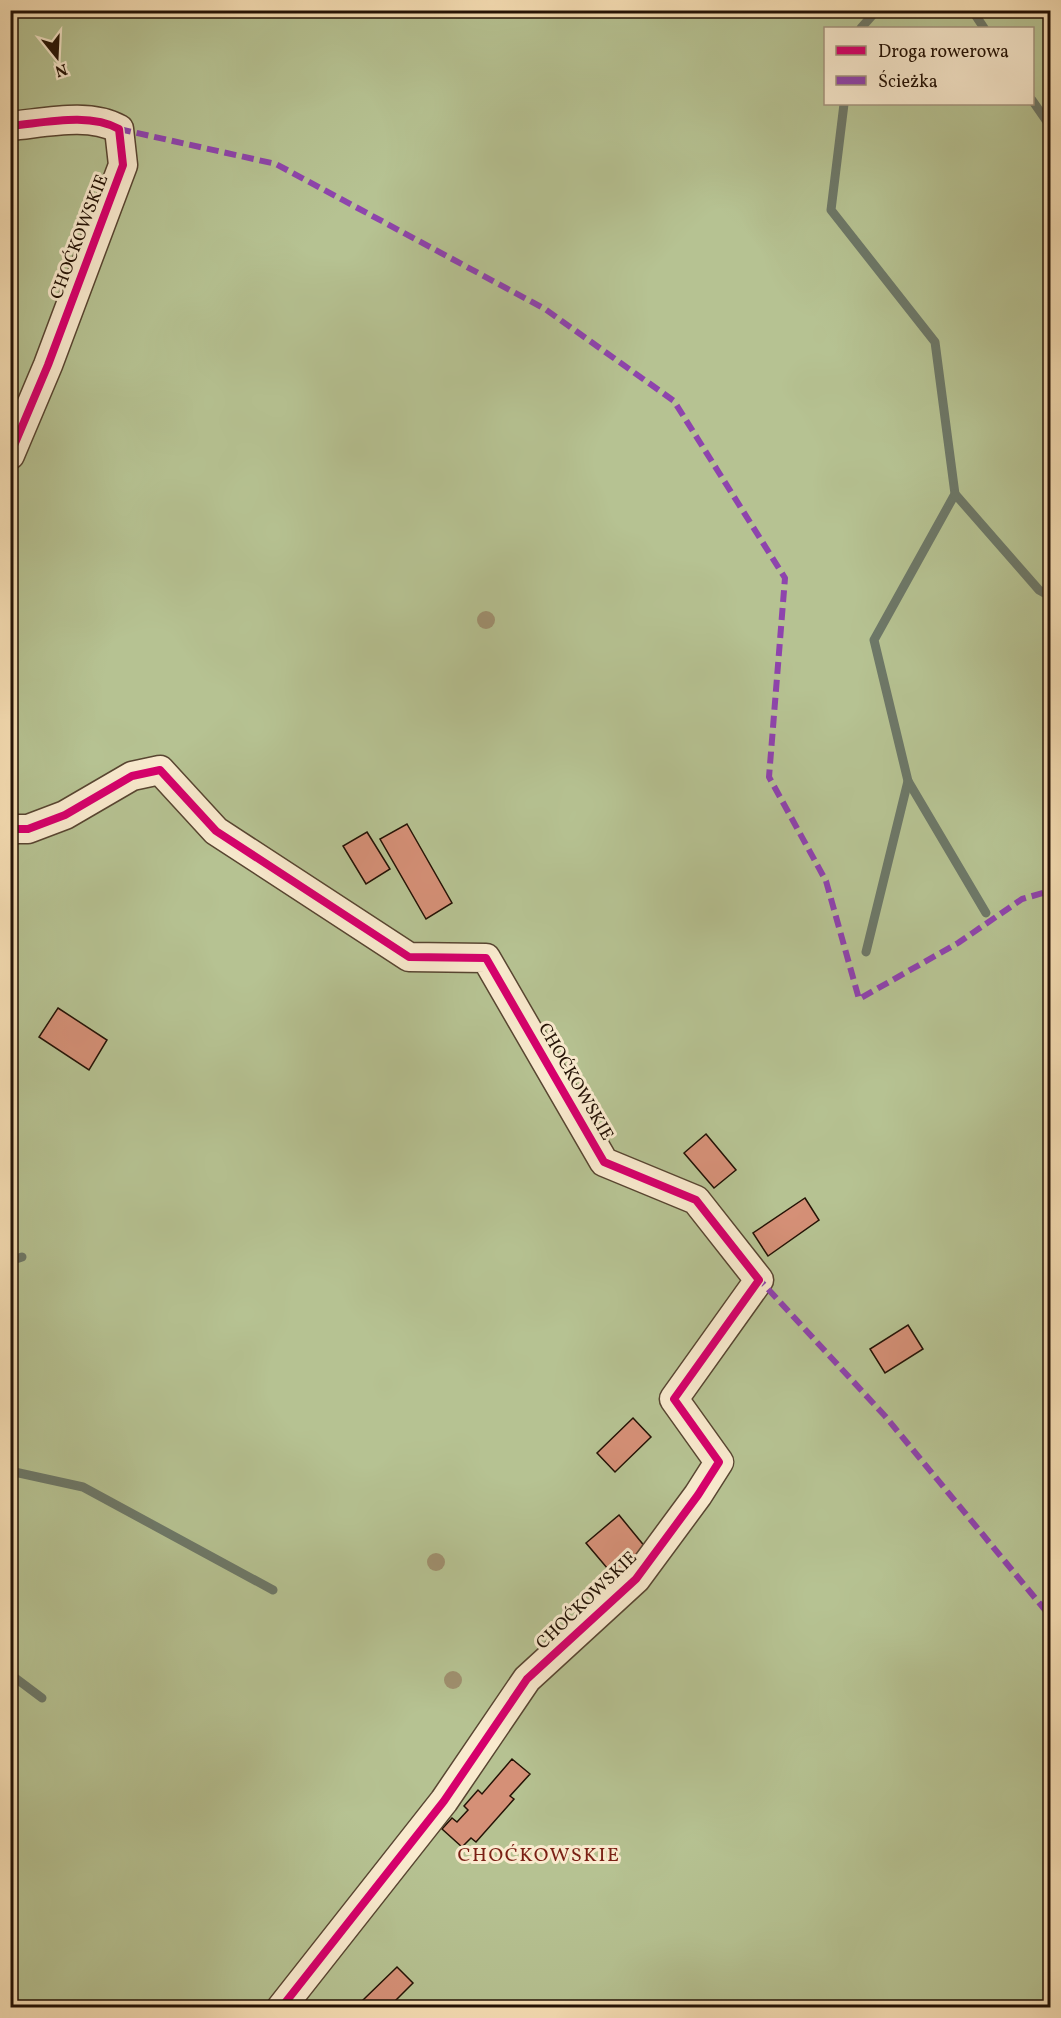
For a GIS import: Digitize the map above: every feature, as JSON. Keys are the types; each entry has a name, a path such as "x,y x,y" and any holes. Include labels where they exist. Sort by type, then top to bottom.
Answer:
{"street":[{"name":"CHOĆKOWSKIE","path":"10,126 80,120 108,122 119,129 123,165 48,365 10,455"},
{"name":"CHOĆKOWSKIE","path":"10,829 28,829 65,815 132,776 160,770 216,831 409,957 486,958 604,1161 696,1200 759,1280 674,1399 719,1462 698,1496 636,1579 527,1679 444,1801 282,2007"}],"green space":[{"path":"10,11 1050,11 1050,2007 11,2007"}],"building":[{"path":"407,824 452,903 426,919 380,839"},
{"path":"367,832 390,869 366,884 343,846"},
{"path":"58,1008 107,1040 89,1070 39,1037"},
{"path":"706,1134 736,1170 714,1188 684,1153"},
{"path":"805,1198 819,1220 768,1256 753,1233"},
{"path":"908,1325 923,1349 885,1373 870,1349"},
{"path":"633,1418 651,1437 615,1472 597,1453"},
{"path":"619,1515 646,1548 613,1575 586,1543"},
{"path":"512,1759 530,1774 510,1796 514,1799 476,1842 471,1838 462,1847 442,1829 452,1818 457,1822 468,1810 464,1806 478,1790 482,1794"},
{"path":"397,1967 413,1983 388,2008 369,2008 362,2001"}],"waterway":[{"path":"862,27 877,10"},
{"path":"972,10 983,27"},
{"path":"1034,103 1050,126"},
{"path":"844,105 831,210 935,342 955,494 874,640 908,781 866,952"},
{"path":"955,494 1039,590 1050,596"},
{"path":"908,781 986,913"},
{"path":"10,1261 22,1257"},
{"path":"10,1471 83,1487 273,1590"},
{"path":"10,1674 42,1698"}],"marked path":[{"path":"119,129 276,164 545,309 674,401 785,578 769,777 826,881 859,999 958,943 1022,899 1050,891"},
{"path":"756,1276 885,1416 1050,1616"}],"cycle path":[{"path":"10,126 66,120 107,124 119,129 123,165 48,365 10,455"},
{"path":"10,829 28,829 65,815 132,776 160,770 216,831 409,957 486,958 604,1162 696,1200 759,1280 674,1399 719,1462 698,1495 636,1579 527,1679 444,1801 281,2008"}],"district":[{"name":"CHOĆKOWSKIE","path":"539,1856"}]}
